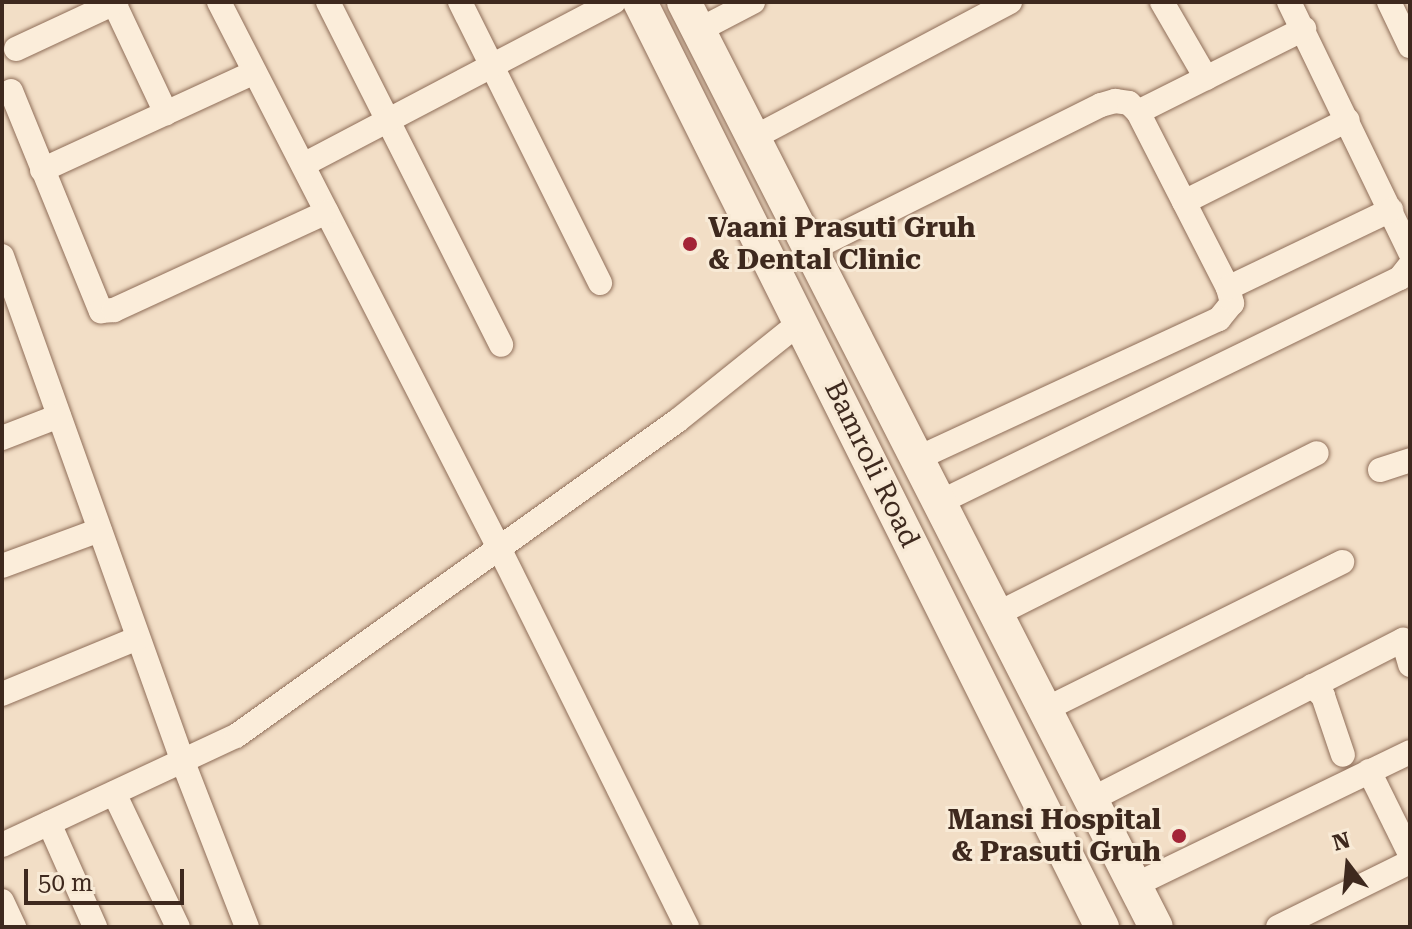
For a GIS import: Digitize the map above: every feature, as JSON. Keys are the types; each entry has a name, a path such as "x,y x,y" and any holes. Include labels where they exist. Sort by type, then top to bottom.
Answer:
{"street":[{"path":"16,49 115,2 166,113"},
{"path":"219,2 500,550 687,927"},
{"path":"328,2 501,345"},
{"path":"460,2 600,283"},
{"path":"303,165 614,2"},
{"name":"Bamroli Road","path":"640,2 1102,927"},
{"path":"753,2 692,16 1156,927"},
{"path":"753,138 1010,2"},
{"path":"1162,2 1206,78"},
{"path":"1289,2 1399,213 1410,252"},
{"path":"1389,2 1410,46"},
{"path":"1138,112 1304,29"},
{"path":"42,170 255,72"},
{"path":"11,91 97,306 107,312 327,212"},
{"path":"810,250 1101,105 1115,101 1129,103 1138,112 1228,288 1232,303 1219,319 916,459"},
{"path":"1184,202 1348,120"},
{"path":"1228,288 1399,213"},
{"path":"2,256 11,308 59,416 244,926"},
{"path":"938,503 1400,278 1410,265"},
{"path":"2,845 236,736 677,421 802,321"},
{"path":"2,438 59,416"},
{"path":"995,615 1317,453"},
{"path":"1380,470 1410,460"},
{"path":"2,566 100,530"},
{"path":"1044,710 1342,562"},
{"path":"2,694 138,638"},
{"path":"1090,800 1403,640 1410,665"},
{"path":"1312,686 1323,696 1343,755"},
{"path":"1135,885 1410,752"},
{"path":"1369,771 1410,854"},
{"path":"114,793 178,927"},
{"path":"49,823 95,927"},
{"path":"1278,927 1410,862"},
{"path":"2,901 14,927"}],"place":[{"name":"Vaani Prasuti Gruh & Dental Clinic","path":"690,244"},
{"name":"Mansi Hospital & Prasuti Gruh","path":"1179,836"}]}
